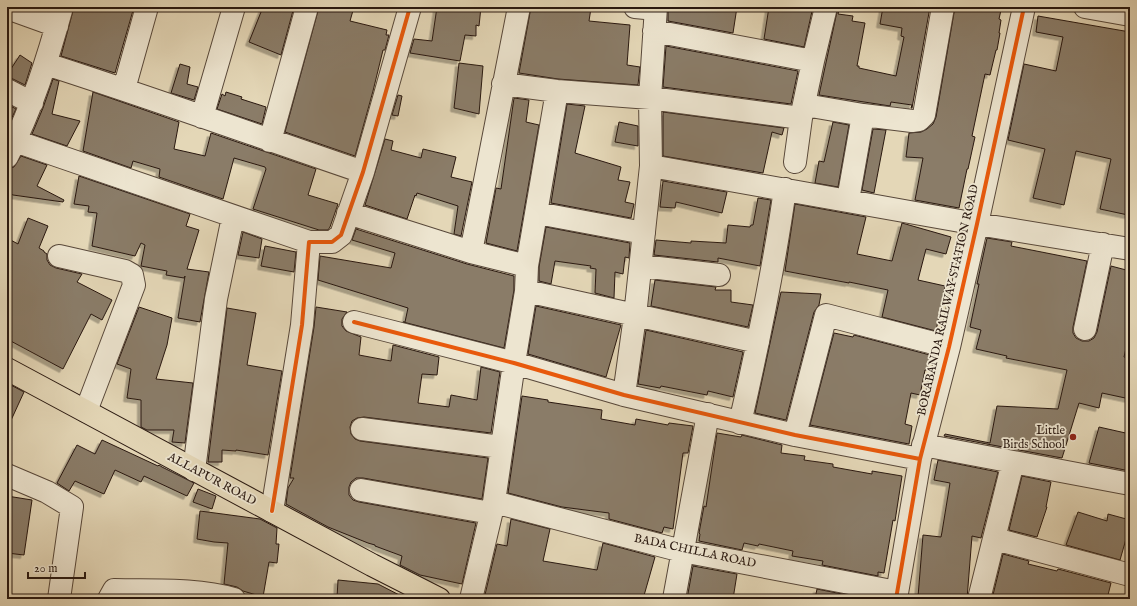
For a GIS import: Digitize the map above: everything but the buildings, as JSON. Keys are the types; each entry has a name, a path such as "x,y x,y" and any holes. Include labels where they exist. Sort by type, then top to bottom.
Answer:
{"main road":[{"name":"ALLAPUR ROAD","path":"7,369 372,565 439,599"}],"street":[{"path":"124,89 147,7"},
{"path":"202,117 234,7"},
{"path":"270,141 307,7"},
{"path":"7,8 59,17 46,64 32,103 9,152 233,217 309,242 332,242 341,235 363,172 410,7"},
{"path":"471,252 519,7"},
{"path":"795,162 803,111 826,7"},
{"path":"503,84 557,91 919,120 924,115 943,7"},
{"name":"BORABANDA RAILWAY STATION ROAD","path":"897,596 922,452 949,347 1024,7"},
{"path":"1085,7 1130,15"},
{"path":"624,395 641,266 651,166 650,98 654,31 649,8"},
{"path":"654,31 813,62"},
{"path":"46,64 124,89 270,141 363,172"},
{"path":"7,90 32,103"},
{"path":"470,599 493,508 526,291 527,266 557,91"},
{"path":"848,200 863,115"},
{"path":"651,166 977,224 1130,249"},
{"path":"740,423 777,247 785,189"},
{"path":"348,213 471,252 527,266"},
{"path":"536,213 644,233"},
{"path":"194,470 216,299 233,217"},
{"path":"272,511 302,325 309,242"},
{"path":"1085,329 1103,244"},
{"path":"59,256 125,270 132,275 134,285 86,411"},
{"path":"641,266 719,275"},
{"path":"526,291 758,342"},
{"path":"795,435 826,315 949,347"},
{"path":"354,322 514,364 624,395 795,435 922,452 1013,462 1130,484"},
{"path":"674,599 708,414"},
{"path":"362,429 502,447"},
{"path":"979,599 1013,462"},
{"path":"7,475 47,492 72,507 59,599"},
{"name":"BADA CHILLA ROAD","path":"361,490 493,508 682,551 897,596"},
{"path":"995,539 1130,575"},
{"path":"112,596 193,596 214,594 234,599"}],"cycle path":[{"path":"272,511 302,325 309,242 332,242 341,235 363,172 410,7"},
{"path":"896,599 920,459 949,347 1024,7"},
{"path":"354,322 514,363 624,395 795,435 920,459"}],"place":[{"name":"Little Birds School","path":"1073,437"}]}
